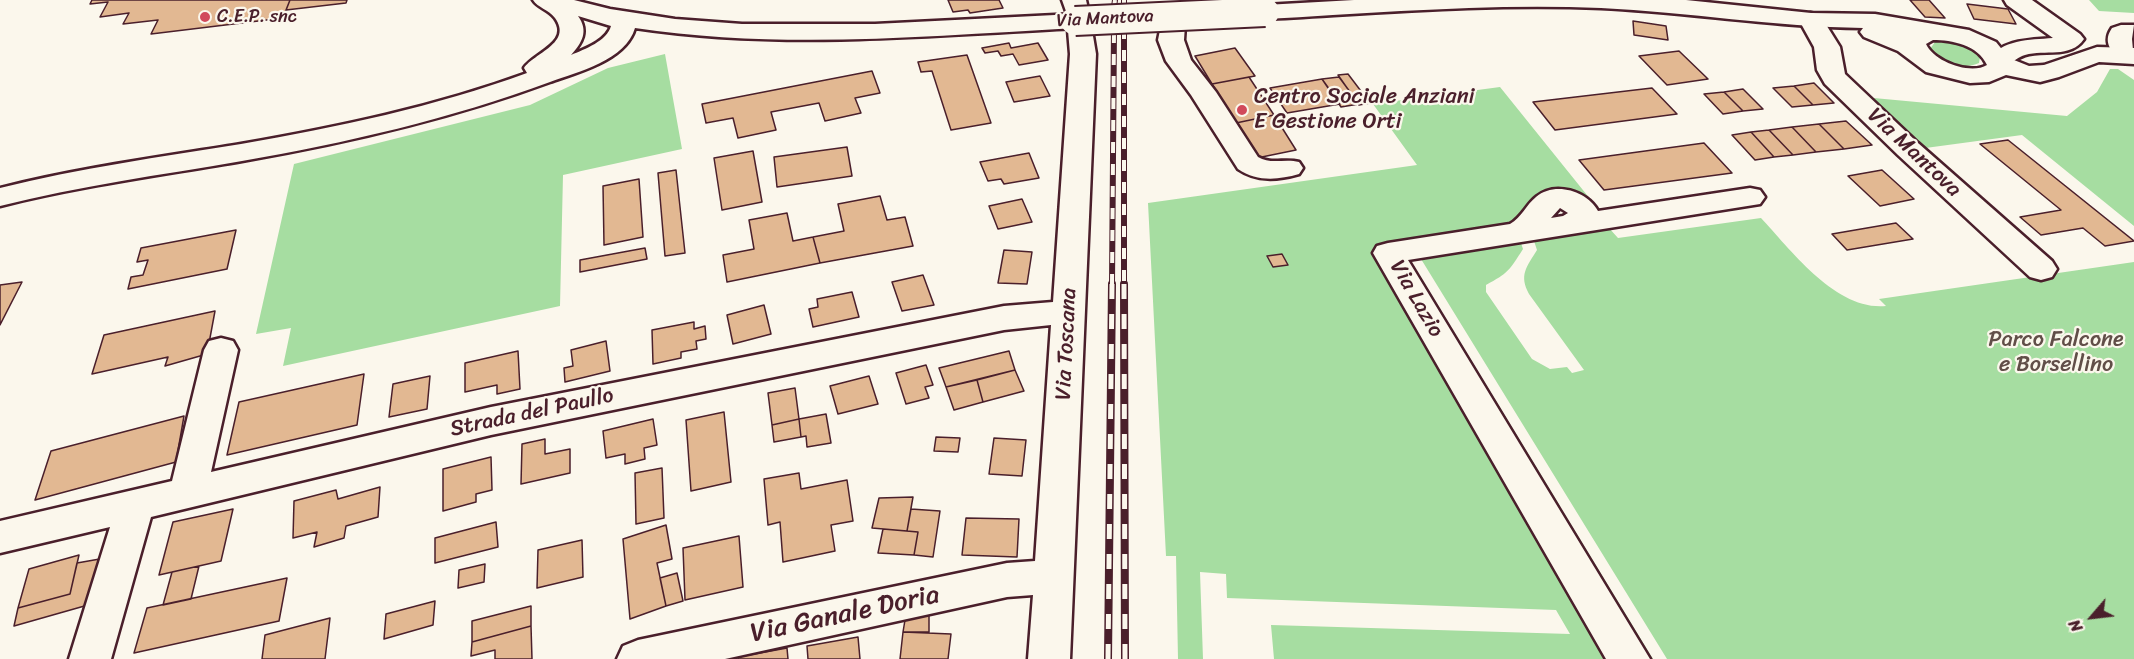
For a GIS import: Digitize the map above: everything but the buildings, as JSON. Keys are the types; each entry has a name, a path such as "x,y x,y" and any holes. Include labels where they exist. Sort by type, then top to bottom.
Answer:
{"street":[{"name":"Via Mantova","path":"548,1 613,17 666,26 725,30 858,31 1515,0 1672,3 1815,20 1879,34 1916,52 1935,66 2014,87 2056,90 2070,85 2085,59"},
{"path":"2016,0 2053,36"},
{"path":"493,93 550,60 569,42 572,31 571,22 548,1"},
{"path":"1170,10 1171,40 1179,62 1209,102 1248,163 1267,171 1289,168"},
{"name":"Via Toscana","path":"1049,659 1083,54 1077,13"},
{"path":"0,197 52,184 348,132 429,114 524,84 584,59 610,45 621,34 624,23 613,17"},
{"name":"Via Mantova","path":"1815,20 1875,21 1952,34 1984,46 1996,55 2000,62 2022,71 2040,74 2049,74 2085,59 2131,48"},
{"name":"Via Mantova","path":"1815,20 1827,47 1830,70 1834,78 2041,270"},
{"path":"584,59 654,40 725,30"},
{"path":"1916,52 1913,42 1919,36 1930,33 2053,36 2105,48 2131,48"},
{"path":"2000,62 2007,52 2053,36"},
{"name":"Via Mantova","path":"1964,75 1992,74 1998,70 2000,62"},
{"path":"0,185 52,184"},
{"name":"Via Lazio","path":"1629,659 1388,253 1749,197"},
{"name":"Strada del Paullo","path":"0,537 517,415 993,321 1044,313 1068,315"},
{"path":"188,492 221,350"},
{"path":"90,659 135,505"},
{"name":"Via Ganale Doria","path":"638,659 1006,580 1054,576"}],"green space":[{"path":"2089,0 2134,0 2134,13 2099,11"},
{"path":"1949,41 1972,49 1980,57 1979,63 1966,66 1952,64 1939,58 1930,49 1935,42"},
{"path":"665,54 682,149 563,175 560,306 283,366 291,328 256,334 294,164 530,105 608,68"},
{"path":"2110,69 2118,69 2134,80 2134,226 2022,135 1918,149 1863,97 2067,116 2097,92"},
{"path":"1500,87 1599,210 1542,193 1522,215 1506,223 1508,226 1373,249 1612,659 1274,659 1271,625 1570,634 1556,610 1227,598 1226,574 1200,572 1203,659 1178,659 1176,556 1166,556 1148,203 1417,165 1373,104"},
{"name":"Parco Falcone e Borsellino","path":"1761,218 1816,276 1832,289 1850,299 1868,305 1886,306 1879,299 2134,262 2134,659 1667,659 1421,259 1521,243 1523,249 1508,271 1486,285 1486,292 1532,359 1550,369 1567,367 1572,373 1584,370 1529,294 1524,282 1525,272 1537,250 1534,241 1609,228 1618,238"},
{"path":"1410,260 1560,506 1555,507 1409,265"},
{"path":"1564,513 1653,659 1646,659 1559,514"}],"railway":[{"path":"1114,7 1115,0"},
{"path":"1124,0 1124,7"},
{"path":"1112,285 1114,28"},
{"path":"1124,28 1124,284"},
{"path":"1108,659 1112,284"},
{"path":"1124,284 1125,659"}],"place":[{"name":"C.E.P. snc","path":"205,17"},
{"name":"Centro Sociale Anziani E Gestione Orti","path":"1242,110"}]}
